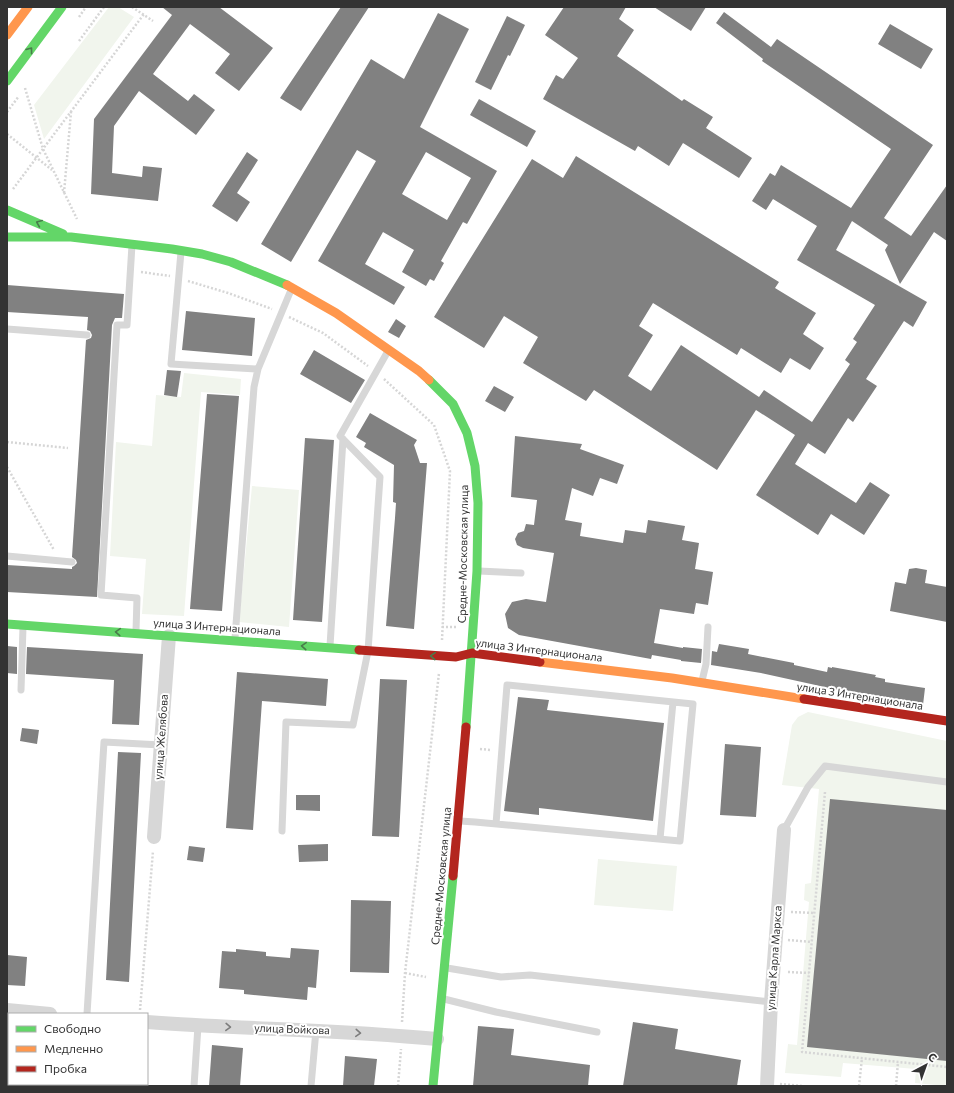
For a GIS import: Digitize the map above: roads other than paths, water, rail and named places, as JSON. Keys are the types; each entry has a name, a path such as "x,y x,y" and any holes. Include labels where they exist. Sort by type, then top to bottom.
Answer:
{"street":[{"path":"7,35 28,7"},
{"path":"7,81 62,7"},
{"name":"Средне-Московская улица","path":"7,210 71,237"},
{"name":"Средне-Московская улица","path":"7,237 71,237 181,250 231,262 281,282 336,313 419,370 453,404 467,433 475,466 478,503 477,571 472,653 458,821 433,1086"},
{"name":"улица 3 Интернационала","path":"7,624 456,657 472,653 673,675 702,684 947,722"},
{"name":"улица Желябова","path":"154,837 169,636"},
{"name":"улица Карла Маркса","path":"768,1084 771,1002 784,830"},
{"path":"7,1010 39,1013"},
{"name":"улица Войкова","path":"148,1022 198,1026 316,1030 437,1039"}],"lane":[{"path":"132,244 127,325 118,325 115,337 101,565 101,594 138,598 136,633"},
{"path":"181,250 171,364 258,369"},
{"path":"235,641 254,387 258,369 292,288"},
{"path":"7,329 87,335"},
{"path":"282,831 286,722 353,725 368,651 380,477 340,436 388,350"},
{"path":"330,648 343,439"},
{"path":"7,556 72,562"},
{"path":"477,571 521,573"},
{"path":"21,690 23,625"},
{"path":"702,684 706,664 708,627"},
{"path":"458,821 680,841 693,704 507,685 496,824"},
{"path":"660,839 673,702"},
{"path":"87,1013 104,742 161,745"},
{"path":"784,830 808,787 825,766 947,782"},
{"path":"445,968 500,977 530,975 771,1002"},
{"path":"442,998 496,1012 597,1032"},
{"path":"194,1086 198,1026"},
{"path":"312,1086 316,1030"}]}
